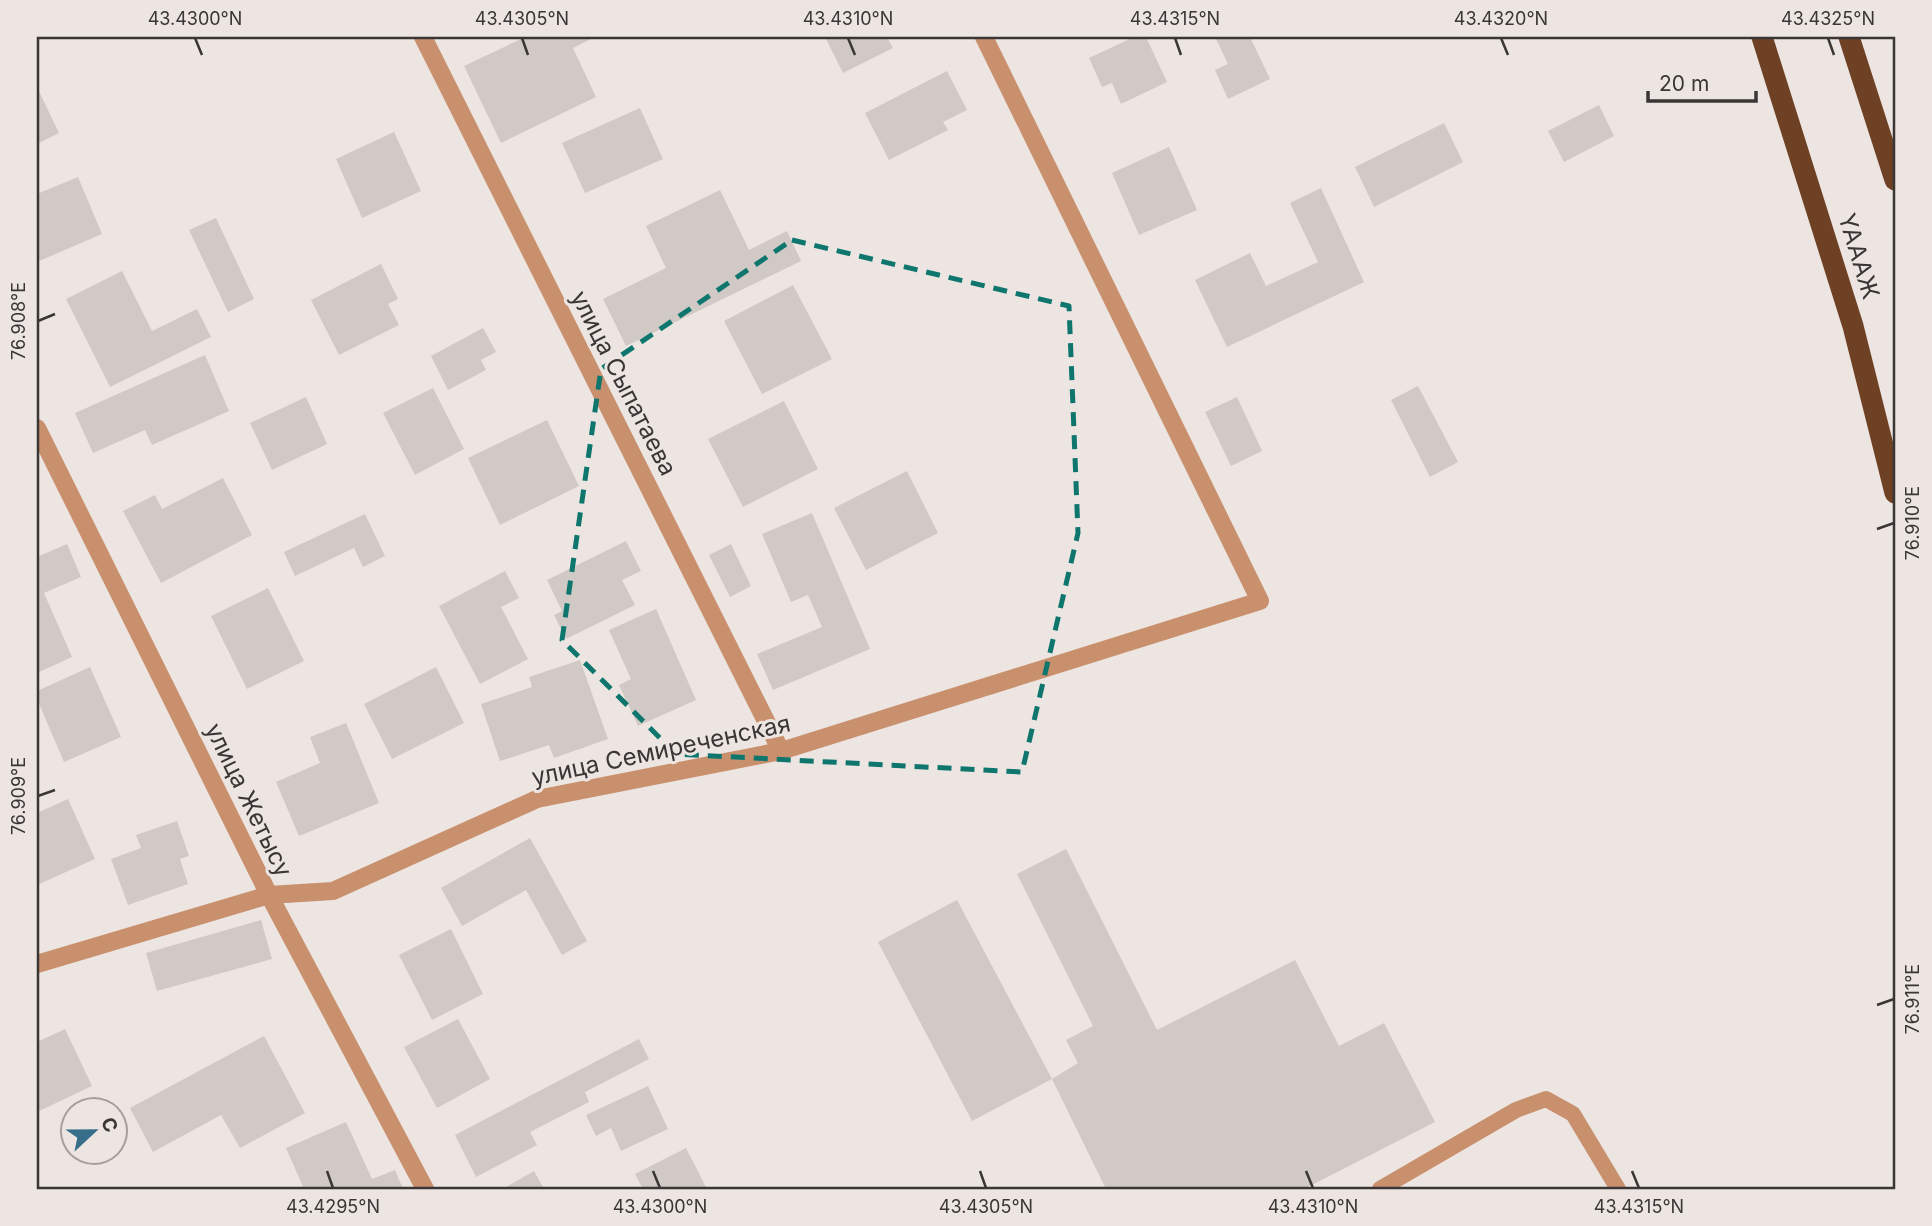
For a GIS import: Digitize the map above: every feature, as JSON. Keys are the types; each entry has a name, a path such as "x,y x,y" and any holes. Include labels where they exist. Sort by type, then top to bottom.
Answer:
{"highway":[{"name":"ҮАААЖ","path":"1762,37 1853,326 1895,493"},
{"path":"1849,37 1895,180"}],"street":[{"name":"улица Сыпатаева","path":"422,37 781,751"},
{"name":"улица Семиреченская","path":"37,964 269,895 333,891 537,799 781,751 1260,601 984,37"},
{"name":"улица Жетысу","path":"37,428 269,895 425,1189"}],"lane":[{"path":"1380,1189 1516,1111 1546,1099 1573,1114 1618,1189"}],"highlighted area":[{"path":"792,240 1069,306 1078,533 1022,772 676,754 562,640 601,369"}],"building":[{"path":"525,37 595,37 573,48 596,97 501,143 464,66"},
{"path":"825,37 887,37 893,48 843,73"},
{"path":"1134,37 1146,37 1167,82 1121,104 1112,83 1102,87 1089,58"},
{"path":"1215,37 1250,37 1270,79 1228,99 1215,70 1228,64"},
{"path":"947,71 967,110 943,122 948,130 889,160 865,113"},
{"path":"37,87 59,133 37,144"},
{"path":"1599,105 1614,136 1564,162 1548,131"},
{"path":"640,108 663,159 585,193 562,143"},
{"path":"1444,123 1463,162 1374,207 1355,167"},
{"path":"394,132 421,191 362,218 336,159"},
{"path":"1169,147 1197,210 1139,235 1112,173"},
{"path":"78,177 102,234 37,262 37,194"},
{"path":"1321,188 1364,282 1227,347 1195,280 1250,253 1266,286 1318,262 1290,203"},
{"path":"720,190 749,250 787,231 801,261 626,346 603,299 666,268 646,226"},
{"path":"216,218 254,299 228,312 189,230"},
{"path":"381,264 398,299 388,304 399,325 339,355 311,300"},
{"path":"122,271 152,331 197,309 211,337 110,387 66,299"},
{"path":"793,285 832,359 762,394 724,321"},
{"path":"483,328 496,352 481,360 486,370 448,390 431,356"},
{"path":"205,355 229,411 152,445 145,430 93,453 75,413"},
{"path":"1418,386 1458,462 1430,477 1391,400"},
{"path":"433,388 464,449 415,475 383,413"},
{"path":"306,397 327,444 272,470 250,423"},
{"path":"1237,397 1262,451 1231,466 1205,412"},
{"path":"784,401 818,469 743,507 708,439"},
{"path":"547,420 579,486 500,525 468,458"},
{"path":"907,471 938,533 866,570 834,508"},
{"path":"223,478 252,535 161,583 123,511 155,495 162,509"},
{"path":"812,513 870,649 773,690 757,654 822,627 808,595 791,602 762,534"},
{"path":"365,514 385,556 363,567 354,548 295,576 284,552"},
{"path":"626,541 641,571 622,580 635,605 566,639 554,615 562,611 547,580"},
{"path":"67,544 81,577 44,593 72,657 37,673 37,557"},
{"path":"731,544 751,586 730,597 709,555"},
{"path":"505,571 519,598 501,607 528,659 480,684 439,606"},
{"path":"268,588 304,661 247,689 211,616"},
{"path":"656,609 696,700 638,726 619,685 631,679 609,630"},
{"path":"580,660 608,739 554,758 549,745 500,761 481,704 532,687 529,677"},
{"path":"90,667 121,737 64,762 37,699 37,691"},
{"path":"436,667 464,723 392,759 364,704"},
{"path":"346,723 379,803 299,836 276,782 320,763 310,737"},
{"path":"68,799 95,859 37,885 37,813"},
{"path":"177,821 189,856 180,859 188,884 128,905 111,859 141,848 136,835"},
{"path":"530,838 587,941 562,955 526,890 462,926 441,888"},
{"path":"1066,849 1157,1030 1295,960 1339,1046 1384,1023 1435,1122 1304,1189 1106,1189 1052,1079 1078,1063 1066,1040 1093,1026 1017,874"},
{"path":"957,900 1052,1079 972,1121 878,942"},
{"path":"261,920 272,959 157,991 146,953"},
{"path":"451,929 483,994 432,1020 399,955"},
{"path":"458,1019 490,1079 437,1108 404,1047"},
{"path":"65,1029 92,1086 71,1096 60,1096 60,1101 37,1112 37,1042"},
{"path":"264,1036 305,1113 240,1148 221,1115 153,1152 130,1108"},
{"path":"639,1039 649,1059 585,1092 589,1102 530,1132 537,1145 476,1177 455,1135"},
{"path":"648,1086 668,1129 621,1151 611,1128 596,1136 586,1115"},
{"path":"346,1122 372,1179 395,1170 403,1189 304,1189 286,1148"},
{"path":"686,1148 707,1189 643,1189 635,1174"},
{"path":"534,1171 544,1189 503,1189"}]}
